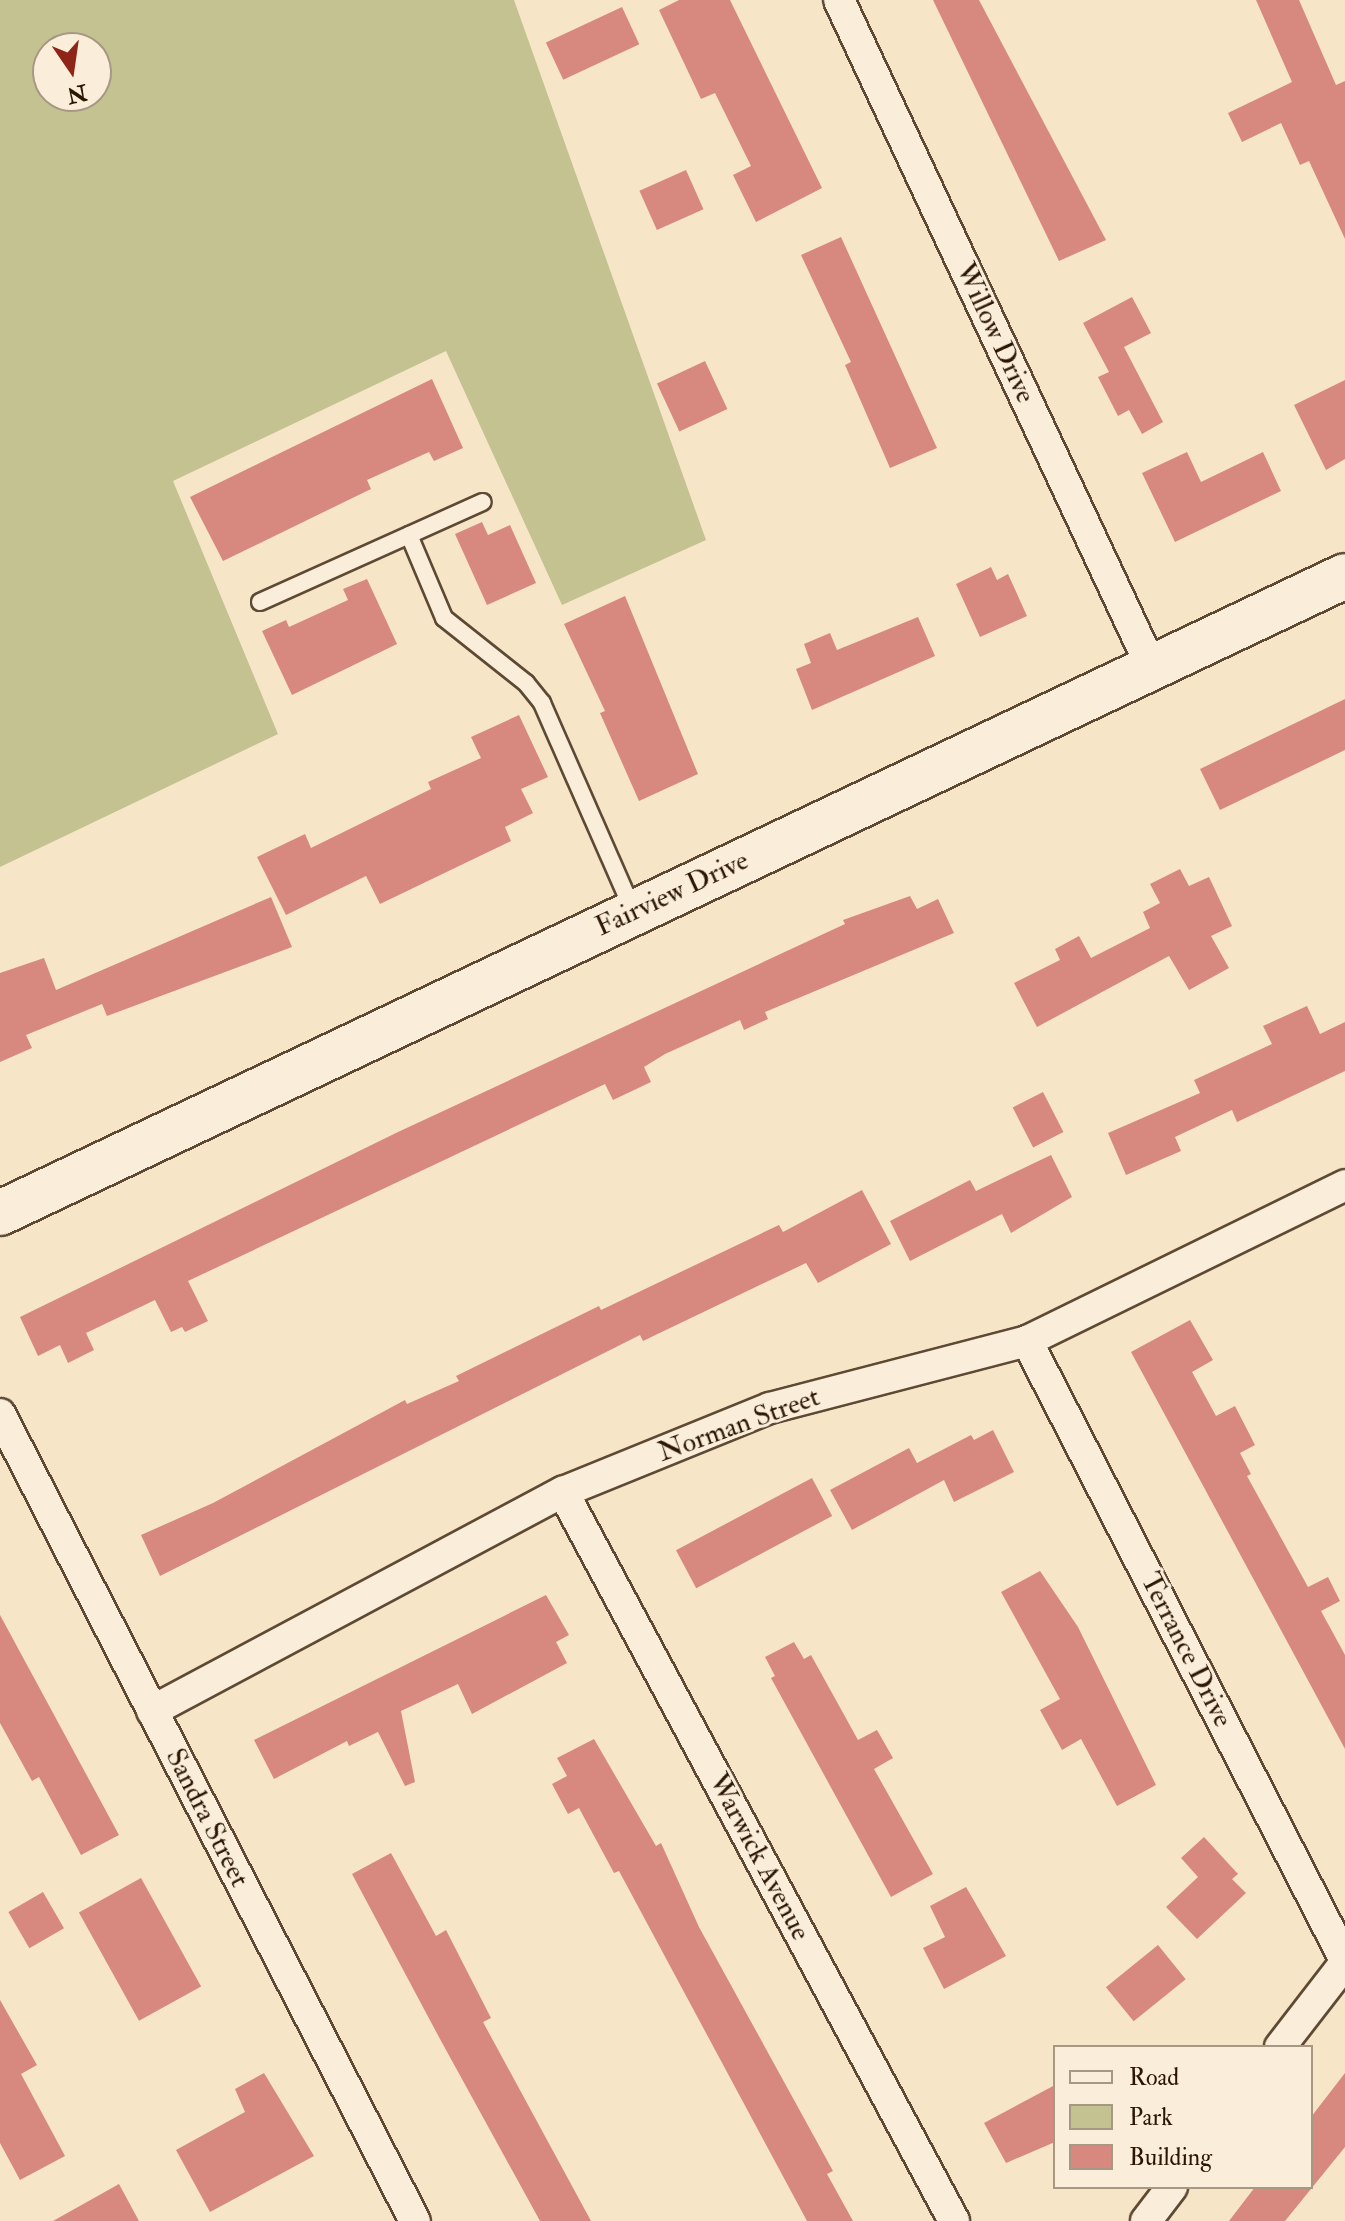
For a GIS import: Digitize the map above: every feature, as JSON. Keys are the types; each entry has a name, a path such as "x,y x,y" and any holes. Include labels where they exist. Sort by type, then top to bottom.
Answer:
{"main road":[{"name":"Fairview Drive","path":"0,1213 1345,576"}],"street":[{"name":"Willow Drive","path":"839,0 1151,666"},
{"name":"Norman Street","path":"152,1711 563,1492 770,1408 1027,1341 1345,1185"},
{"name":"Terrance Drive","path":"1027,1341 1345,1962 1282,2045"},
{"name":"Sandra Street","path":"0,1414 415,2221"},
{"name":"Warwick Avenue","path":"563,1492 954,2221"},
{"path":"1146,2221 1170,2189"}],"lane":[{"path":"260,602 483,502"},
{"path":"409,535 444,618 526,683 542,703 634,912"}],"green space":[{"path":"0,0 514,0 706,540 562,605 446,351 173,481 278,734 0,867"}],"building":[{"path":"679,0 730,0 822,188 756,222 733,175 751,166 715,93 701,99 659,10"},
{"path":"933,0 979,0 1106,240 1059,261"},
{"path":"1256,0 1299,0 1336,85 1345,81 1345,239 1309,161 1300,165 1281,123 1242,142 1228,113 1292,82"},
{"path":"622,7 639,44 563,80 546,42"},
{"path":"686,170 703,209 657,230 639,191"},
{"path":"841,237 937,448 890,468 845,365 851,362 801,255"},
{"path":"1132,297 1151,333 1124,347 1163,422 1142,434 1129,410 1118,416 1098,377 1109,372 1083,323"},
{"path":"705,361 727,409 679,431 657,383"},
{"path":"432,379 463,448 434,461 429,452 367,480 371,489 223,561 190,497"},
{"path":"1345,380 1345,459 1326,470 1294,405"},
{"path":"1187,452 1201,482 1263,452 1281,491 1175,542 1142,473"},
{"path":"482,522 488,535 510,525 536,583 487,605 455,534"},
{"path":"991,567 997,580 1008,574 1027,616 980,637 956,584"},
{"path":"367,579 397,644 292,695 262,631 286,620 289,627 348,600 343,589"},
{"path":"625,596 698,774 639,801 600,713 605,711 564,624"},
{"path":"918,617 935,656 812,710 796,669 811,663 804,644 830,633 837,650"},
{"path":"1345,699 1345,750 1220,810 1200,769"},
{"path":"519,715 548,777 521,789 533,813 505,827 511,841 380,904 366,876 286,915 257,857 305,834 311,848 431,789 428,782 481,758 471,737"},
{"path":"1180,869 1189,886 1209,877 1232,926 1211,936 1229,968 1189,990 1169,956 1037,1027 1014,983 1060,960 1055,949 1079,936 1091,958 1150,928 1143,912 1160,903 1150,884"},
{"path":"910,896 917,909 938,899 954,933 765,1012 768,1019 744,1030 740,1020 665,1054 644,1067 651,1082 613,1100 605,1084 188,1281 208,1321 185,1332 182,1327 171,1332 155,1300 86,1333 94,1350 68,1363 60,1345 38,1356 20,1317 398,1132 845,924 843,920"},
{"path":"271,897 292,947 107,1016 102,1004 26,1035 32,1048 0,1062 0,973 44,958 56,990"},
{"path":"1307,1006 1320,1034 1345,1022 1345,1071 1237,1122 1232,1110 1175,1137 1181,1151 1126,1175 1108,1133 1200,1093 1194,1080 1272,1044 1263,1026"},
{"path":"1043,1092 1063,1132 1033,1148 1013,1107"},
{"path":"1051,1155 1072,1197 1011,1233 1002,1214 910,1261 890,1221 970,1180 976,1191"},
{"path":"862,1190 891,1244 818,1283 806,1263 643,1341 640,1335 160,1576 141,1535 213,1503 405,1400 407,1404 459,1381 456,1376 599,1306 601,1310 779,1225 783,1232"},
{"path":"1190,1320 1213,1360 1192,1372 1216,1416 1235,1406 1255,1445 1240,1453 1251,1474 1247,1476 1308,1587 1328,1577 1340,1601 1321,1611 1345,1655 1345,1749 1131,1352"},
{"path":"993,1430 1014,1472 954,1502 944,1480 852,1530 830,1490 909,1448 917,1463 971,1435 974,1440"},
{"path":"812,1478 832,1516 696,1588 676,1550"},
{"path":"1040,1571 1078,1627 1156,1785 1117,1806 1081,1739 1062,1750 1040,1710 1060,1699 1001,1592"},
{"path":"546,1595 569,1635 556,1642 567,1663 472,1714 458,1684 401,1711 415,1782 405,1786 378,1732 349,1746 347,1741 274,1779 254,1740"},
{"path":"0,1615 119,1835 81,1855 39,1777 32,1781 0,1723"},
{"path":"794,1642 804,1659 811,1655 858,1740 877,1730 893,1758 874,1769 933,1874 891,1897 771,1678 775,1676 765,1657"},
{"path":"594,1739 656,1846 661,1843 699,1927 833,2171 827,2174 853,2221 807,2221 619,1871 614,1873 579,1808 568,1814 552,1784 567,1776 557,1758"},
{"path":"1204,1837 1238,1874 1232,1879 1246,1893 1197,1939 1166,1907 1198,1877 1181,1858"},
{"path":"391,1853 436,1936 446,1930 491,2018 483,2022 591,2221 540,2221 440,2039 352,1874"},
{"path":"141,1878 201,1986 139,2021 79,1912"},
{"path":"966,1887 1006,1956 944,1989 923,1948 945,1937 930,1906"},
{"path":"43,1892 64,1928 29,1948 8,1912"},
{"path":"1158,1945 1186,1979 1134,2021 1106,1987"},
{"path":"0,2000 37,2065 21,2074 65,2156 20,2180 0,2143"},
{"path":"264,2073 314,2156 210,2212 176,2150 245,2112 235,2089"},
{"path":"1345,2073 1345,2147 1313,2186 1313,2114"},
{"path":"1053,2086 1053,2143 1006,2163 984,2123"},
{"path":"119,2184 139,2221 53,2221"},
{"path":"1253,2189 1311,2189 1285,2221 1229,2221"}]}
